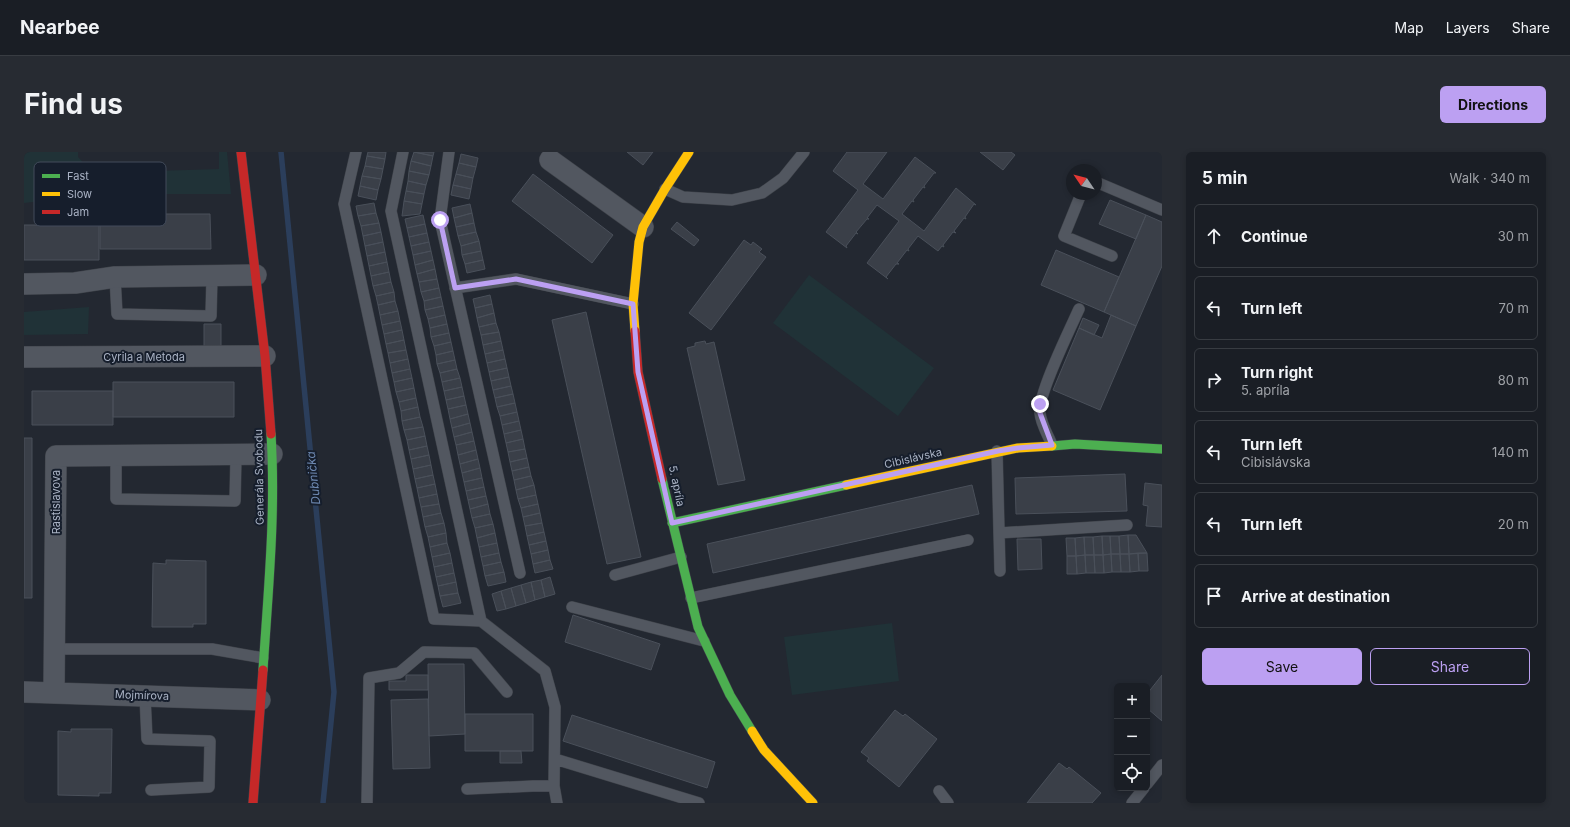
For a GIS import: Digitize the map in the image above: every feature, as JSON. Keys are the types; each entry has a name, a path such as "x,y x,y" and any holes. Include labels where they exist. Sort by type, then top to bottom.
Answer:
{"street":[{"name":"Generála Svobodu","path":"241,152 265,356 272,454 271,553 253,803"},
{"name":"5. apríla","path":"689,152 664,190 641,235 633,304 638,372 672,523 698,627 730,695 764,750 813,803"},
{"path":"550,160 641,235"},
{"path":"24,284 75,283 115,277 256,275"},
{"name":"Cyrila a Metoda","path":"24,357 265,356"},
{"name":"Cibislávska","path":"672,523 998,451 1075,444 1162,449"},
{"name":"Rastislavova","path":"54,692 56,456 236,456 272,454"},
{"name":"Mojmírova","path":"24,692 260,700"}],"lane":[{"path":"356,152 344,204 434,619 481,620 545,671 555,707 554,786 557,803"},
{"path":"402,152 391,211 481,620"},
{"path":"449,152 440,220 520,573"},
{"path":"664,190 683,197 732,200 762,193 783,178 804,152"},
{"path":"1102,185 1162,210"},
{"path":"1079,200 1064,236 1112,256"},
{"path":"115,277 117,314 211,316 212,276"},
{"path":"455,288 516,279 633,304"},
{"path":"1052,445 1040,413 1040,404 1079,309"},
{"path":"998,451 1000,571"},
{"path":"116,455 116,499 235,501 236,456"},
{"path":"999,533 1127,526"},
{"path":"691,598 968,540"},
{"path":"615,575 681,558"},
{"path":"572,607 705,641"},
{"path":"55,649 212,649 263,658"},
{"path":"367,803 369,678 399,673 424,652 474,653 507,692"},
{"path":"145,696 147,739 210,741 209,787 151,790"},
{"path":"555,759 698,803"},
{"path":"1150,780 1162,765"},
{"path":"467,789 554,786"},
{"path":"939,791 948,803"},
{"path":"1132,803 1142,791"}],"shaded area":[{"path":"24,152 78,152 78,157 83,162 34,162 34,202 24,203"},
{"path":"219,152 227,152 231,194 166,194 166,171 219,169"},
{"path":"809,275 934,368 898,416 773,323"},
{"path":"89,307 88,334 24,335 24,312"},
{"path":"892,623 899,681 792,695 784,637"}],"building":[{"path":"368,152 386,152 385,159 367,156"},
{"path":"414,152 434,152 433,156"},
{"path":"414,152 433,156 431,166 411,161"},
{"path":"627,152 653,152 643,165"},
{"path":"847,152 887,152 863,184 883,199 915,157 936,173 934,173 924,186 925,188 923,187 913,200 914,202 912,201 902,214 924,231 956,188 976,205 974,204 965,217 966,219 964,218 954,231 956,233 953,232 943,245 944,247 942,246 938,251 918,236 908,249 909,251 907,250 897,263 899,264 896,264 886,277 888,279 867,263 899,221 877,205 867,218 869,219 867,219 856,232 858,234 856,233 846,246 847,248 826,232 858,190 833,171"},
{"path":"980,152 1011,152 1015,155 1003,170"},
{"path":"461,154 478,158 476,167 459,163"},
{"path":"367,156 385,159 383,169 365,166"},
{"path":"411,161 431,166 429,175 409,171"},
{"path":"459,163 476,167 473,178 456,174"},
{"path":"365,166 383,169 381,179 362,176"},
{"path":"409,171 429,175 426,185 408,181"},
{"path":"456,174 473,178 471,189 453,185"},
{"path":"533,174 613,235 592,263 512,201"},
{"path":"362,176 381,179 378,190 360,186"},
{"path":"408,181 426,185 424,194 406,191"},
{"path":"453,185 471,189 469,199 451,195"},
{"path":"360,186 378,190 376,200 358,196"},
{"path":"406,191 424,194 422,204 404,201"},
{"path":"1110,200 1146,215 1136,239 1099,224"},
{"path":"404,201 422,204 420,214 402,216"},
{"path":"374,203 376,213 358,216 356,206"},
{"path":"470,204 472,213 454,218 452,208"},
{"path":"376,213 379,223 361,226 358,216"},
{"path":"472,213 474,223 456,227 454,218"},
{"path":"166,214 210,214 211,249 100,249 100,226 166,226"},
{"path":"423,215 425,224 407,228 405,219"},
{"path":"1146,215 1162,222 1162,266 1136,326 1104,312"},
{"path":"677,222 699,240 694,246 671,229"},
{"path":"379,223 381,232 363,236 361,226"},
{"path":"474,223 476,232 458,236 456,227"},
{"path":"425,224 427,233 409,237 407,228"},
{"path":"24,225 99,226 99,260 24,260"},
{"path":"381,232 383,242 365,246 363,236"},
{"path":"476,232 479,241 461,246 458,236"},
{"path":"427,233 429,242 411,246 409,237"},
{"path":"744,240 751,245 753,242 762,249 759,252 766,257 711,330 689,313"},
{"path":"479,241 481,251 462,255 461,246"},
{"path":"383,242 385,252 367,256 365,246"},
{"path":"429,242 431,251 413,255 411,246"},
{"path":"1056,250 1119,277 1104,312 1041,285"},
{"path":"431,251 433,260 415,265 413,255"},
{"path":"481,251 483,260 465,264 462,255"},
{"path":"385,252 387,262 369,266 367,256"},
{"path":"433,260 435,269 417,274 415,265"},
{"path":"483,260 485,269 467,273 465,264"},
{"path":"387,262 389,272 371,276 369,266"},
{"path":"435,269 437,279 419,282 417,274"},
{"path":"389,272 391,282 373,286 371,276"},
{"path":"437,279 439,288 421,292 419,282"},
{"path":"391,282 394,292 376,296 373,286"},
{"path":"439,288 441,297 424,301 421,292"},
{"path":"394,292 395,301 378,305 376,296"},
{"path":"490,295 492,304 475,308 473,299"},
{"path":"441,297 443,306 425,310 424,301"},
{"path":"395,301 398,311 380,315 378,305"},
{"path":"492,304 494,313 477,318 475,308"},
{"path":"443,306 445,315 428,319 425,310"},
{"path":"398,311 400,321 382,325 380,315"},
{"path":"586,312 641,557 607,564 552,320"},
{"path":"494,313 496,323 479,327 477,318"},
{"path":"445,315 447,324 430,328 428,319"},
{"path":"1111,315 1136,326 1100,410 1053,390 1079,328 1102,338"},
{"path":"1083,318 1099,325 1094,335 1079,328"},
{"path":"400,321 402,330 384,334 382,325"},
{"path":"496,323 499,332 481,335 479,327"},
{"path":"204,324 221,324 221,347 204,347"},
{"path":"447,324 449,333 431,337 430,328"},
{"path":"402,330 404,340 386,344 384,334"},
{"path":"499,332 501,341 483,345 481,335"},
{"path":"449,333 451,342 434,346 431,337"},
{"path":"404,340 406,350 388,353 386,344"},
{"path":"501,341 503,350 485,354 483,345"},
{"path":"705,341 706,344 714,342 745,480 718,485 687,348 695,346 695,343"},
{"path":"451,342 453,351 436,355 434,346"},
{"path":"406,350 408,359 390,363 388,353"},
{"path":"503,350 505,359 487,363 485,354"},
{"path":"453,351 455,360 437,364 436,355"},
{"path":"408,359 410,369 392,373 390,363"},
{"path":"505,359 507,368 489,372 487,363"},
{"path":"455,360 457,369 440,373 437,364"},
{"path":"507,368 509,377 491,381 489,372"},
{"path":"410,369 412,378 394,382 392,373"},
{"path":"457,369 460,378 442,382 440,373"},
{"path":"509,377 511,386 493,390 491,381"},
{"path":"412,378 414,388 396,392 394,382"},
{"path":"460,378 462,387 444,391 442,382"},
{"path":"113,382 234,382 234,417 113,417"},
{"path":"511,386 513,394 495,398 493,390"},
{"path":"462,387 464,396 446,400 444,391"},
{"path":"414,388 416,398 399,402 396,392"},
{"path":"32,391 113,391 113,425 32,425"},
{"path":"513,394 515,403 497,407 495,398"},
{"path":"464,396 466,405 448,409 446,400"},
{"path":"416,398 418,407 401,411 399,402"},
{"path":"515,403 517,412 500,416 497,407"},
{"path":"466,405 468,414 450,419 448,409"},
{"path":"418,407 420,417 402,421 401,411"},
{"path":"517,412 519,421 502,425 500,416"},
{"path":"468,414 470,423 452,428 450,419"},
{"path":"420,417 423,427 404,430 402,421"},
{"path":"519,421 521,430 504,434 502,425"},
{"path":"470,423 472,432 454,437 452,428"},
{"path":"423,427 425,436 407,440 404,430"},
{"path":"521,430 523,439 506,443 504,434"},
{"path":"472,432 474,441 456,445 454,437"},
{"path":"425,436 427,446 409,450 407,440"},
{"path":"24,438 32,438 32,598 24,598"},
{"path":"523,439 525,449 508,452 506,443"},
{"path":"474,441 476,450 458,455 456,445"},
{"path":"427,446 429,455 411,459 409,450"},
{"path":"525,449 527,458 510,462 508,452"},
{"path":"476,450 478,459 460,464 458,455"},
{"path":"429,455 431,465 413,469 411,459"},
{"path":"527,458 529,467 512,471 510,462"},
{"path":"478,459 480,468 462,473 460,464"},
{"path":"431,465 433,475 415,479 413,469"},
{"path":"529,467 531,476 514,480 512,471"},
{"path":"480,468 482,478 464,482 462,473"},
{"path":"1125,474 1127,511 1016,514 1015,478"},
{"path":"433,475 435,484 417,488 415,479"},
{"path":"531,476 534,485 516,490 514,480"},
{"path":"482,478 484,487 466,491 464,482"},
{"path":"1145,483 1162,485 1162,527 1146,526 1148,506 1143,505"},
{"path":"435,484 437,494 419,498 417,488"},
{"path":"534,485 536,495 518,499 516,490"},
{"path":"972,485 979,514 713,573 707,544"},
{"path":"484,487 486,496 468,500 466,491"},
{"path":"437,494 439,504 421,507 419,498"},
{"path":"536,495 538,504 521,508 518,499"},
{"path":"486,496 488,504 470,509 468,500"},
{"path":"439,504 441,513 423,517 421,507"},
{"path":"488,504 490,514 472,518 470,509"},
{"path":"538,504 540,513 523,517 521,508"},
{"path":"441,513 444,523 425,527 423,517"},
{"path":"540,513 542,523 525,526 523,517"},
{"path":"490,514 493,524 475,528 472,518"},
{"path":"444,523 446,533 428,537 425,527"},
{"path":"542,523 544,532 527,536 525,526"},
{"path":"493,524 495,533 477,538 475,528"},
{"path":"544,532 546,541 529,545 527,536"},
{"path":"446,533 447,543 430,547 428,537"},
{"path":"495,533 497,543 479,547 477,538"},
{"path":"1128,535 1129,554 1120,554 1119,536"},
{"path":"1128,535 1136,535 1147,553 1129,554"},
{"path":"1102,536 1110,536 1111,554 1103,555"},
{"path":"1102,536 1103,555 1094,555 1093,537"},
{"path":"1110,536 1119,536 1120,554 1111,554"},
{"path":"1084,537 1085,555 1076,556 1075,538"},
{"path":"1084,537 1093,537 1094,555 1085,555"},
{"path":"1066,538 1075,538 1076,556 1067,556"},
{"path":"1017,539 1041,539 1042,569 1018,570"},
{"path":"546,541 548,550 531,554 529,545"},
{"path":"447,543 450,553 432,557 430,547"},
{"path":"497,543 499,553 481,557 479,547"},
{"path":"548,550 550,560 533,564 531,554"},
{"path":"450,553 452,563 434,567 432,557"},
{"path":"499,553 501,562 483,566 481,557"},
{"path":"1138,553 1139,571 1130,572 1129,554"},
{"path":"1138,553 1147,553 1148,571 1139,571"},
{"path":"1111,554 1120,554 1121,572 1112,572"},
{"path":"1111,554 1112,572 1104,573 1103,555"},
{"path":"1120,554 1129,554 1130,572 1121,572"},
{"path":"1085,555 1094,555 1095,573 1086,573"},
{"path":"1085,555 1086,573 1077,574 1076,556"},
{"path":"1094,555 1103,555 1104,573 1095,573"},
{"path":"1067,556 1076,556 1077,574 1067,574"},
{"path":"166,560 206,561 206,624 193,624 193,627 152,627 153,563 166,564"},
{"path":"550,560 553,569 535,573 533,564"},
{"path":"501,562 504,572 485,576 483,566"},
{"path":"452,563 454,573 436,577 434,567"},
{"path":"504,572 506,582 488,586 485,576"},
{"path":"454,573 456,582 438,586 436,577"},
{"path":"550,577 555,594 545,597 541,580"},
{"path":"541,580 545,597 535,600 531,582"},
{"path":"456,582 458,593 440,596 438,586"},
{"path":"531,582 535,600 526,603 521,585"},
{"path":"521,585 526,603 516,606 511,588"},
{"path":"511,588 516,606 506,609 501,591"},
{"path":"501,591 506,609 497,611 492,594"},
{"path":"458,593 461,603 443,607 440,596"},
{"path":"573,615 660,644 651,670 565,642"},
{"path":"428,664 464,664 465,734 429,736"},
{"path":"406,675 428,675 428,690 389,690 389,681 406,681"},
{"path":"1162,675 1162,721 1150,711 1150,690"},
{"path":"428,699 430,768 393,769 391,700"},
{"path":"895,710 903,716 905,714 937,739 899,787 867,761 869,758 861,752"},
{"path":"465,714 533,714 533,751 465,751"},
{"path":"572,715 715,762 707,788 563,741"},
{"path":"71,729 112,729 111,793 99,793 99,796 58,795 58,731 71,732"},
{"path":"500,751 521,751 522,763 500,763"},
{"path":"1059,763 1067,769 1069,767 1101,793 1092,803 1027,803"}],"waterway":[{"name":"Dubnička","path":"281,152 334,692 323,803"}],"traffic: fast":[{"path":"263,670 272,523 273,493 271,434"},
{"path":"1052,446 1075,444 1162,449"},
{"path":"662,479 698,627 730,695 752,731"},
{"path":"672,523 846,485"}],"traffic: slow":[{"path":"635,331 633,304 639,242 643,227 689,152"},
{"path":"846,485 1018,448 1052,446"},
{"path":"752,731 764,750 813,803"}],"traffic: jam":[{"path":"241,152 265,356 271,434"},
{"path":"635,331 638,372 662,479"},
{"path":"253,803 263,670"}],"route":[{"path":"440,220 455,288 516,279 633,304 638,372 672,523 998,451 1052,445 1040,413 1040,404"}]}
